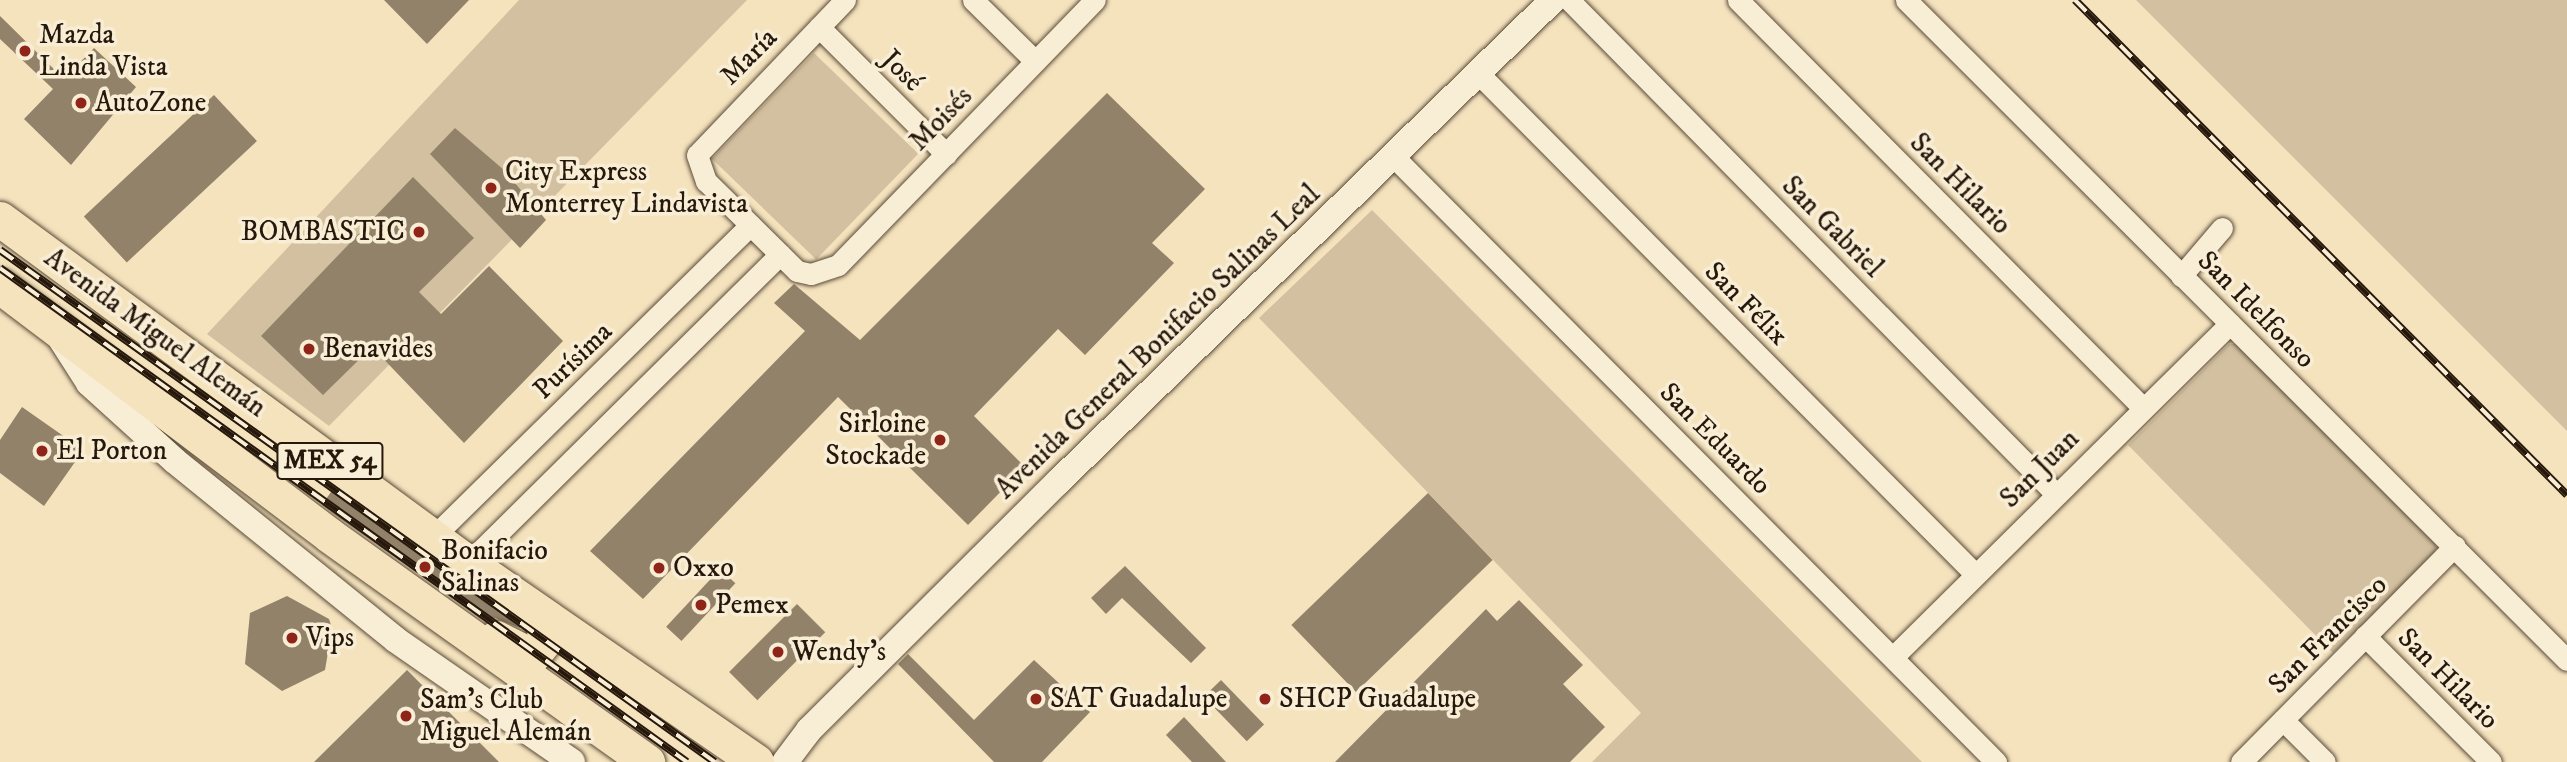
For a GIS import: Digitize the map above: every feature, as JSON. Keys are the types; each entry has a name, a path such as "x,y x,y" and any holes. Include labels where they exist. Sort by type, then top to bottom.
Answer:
{"highway":[{"name":"Avenida Miguel Alemán","path":"0,219 468,563 758,762"},
{"name":"Avenida Miguel Alemán","path":"0,286 329,535 647,762"},
{"path":"329,535 526,655 545,640 543,615"}],"street":[{"name":"María","path":"751,225 706,181 697,155 845,0"},
{"path":"973,0 1035,61"},
{"name":"Moisés","path":"780,254 797,271 825,274 1095,0"},
{"name":"Avenida General Bonifacio Salinas Leal","path":"785,762 809,730 1553,0"},
{"name":"San Gabriel","path":"1569,0 2055,494"},
{"name":"San Hilario","path":"1738,0 2142,407"},
{"name":"San Idelfonso","path":"1906,0 2567,660"},
{"name":"José","path":"819,27 946,154"},
{"name":"San Félix","path":"1478,73 1975,574"},
{"name":"San Eduardo","path":"1393,156 1996,762"},
{"path":"468,563 780,254 751,225"},
{"name":"Purísima","path":"433,537 751,225"},
{"path":"2181,276 2222,228"},
{"path":"694,282 723,309"},
{"path":"51,323 89,383 175,461 396,640 572,762"},
{"name":"San Juan","path":"1893,657 2142,407 2230,324"},
{"name":"San Francisco","path":"2241,762 2455,546"},
{"name":"San Hilario","path":"2365,636 2491,762"},
{"path":"2283,720 2325,762"},
{"name":"Avenida General Bonifacio Salinas Leal","path":"758,762 809,730"}],"shaded area":[{"path":"519,0 747,0 329,426 207,334"},
{"path":"2136,0 2567,0 2567,431"},
{"path":"814,53 918,154 816,259 712,159"},
{"path":"1372,210 1922,762 1592,762 1641,713 1259,318"},
{"path":"2229,344 2240,344 2436,540 2435,554 2333,653 2128,445"}],"building":[{"path":"384,0 469,0 427,44"},
{"name":"AutoZone","path":"0,16 64,79 94,48 136,87 71,165 24,119 53,89 0,39"},
{"path":"1107,93 1205,189 1152,243 1174,263 1085,355 1058,329 974,416 1025,467 968,525 838,397 643,599 590,551 805,331 774,303 794,284 860,340"},
{"path":"214,95 257,141 127,262 84,216"},
{"path":"455,128 504,170 546,220 520,248 430,154"},
{"path":"413,177 474,238 419,292 441,314 489,266 563,341 464,443 372,347 323,395 261,336"},
{"name":"El Porton","path":"22,407 72,442 82,442 84,460 75,462 44,506 0,473 0,440"},
{"path":"333,489 522,625 520,628 495,618 485,621 322,505"},
{"path":"1428,493 1493,560 1356,692 1291,625"},
{"path":"1125,566 1206,648 1191,663 1122,598 1106,614 1091,598"},
{"name":"Pemex","path":"720,569 735,583 681,641 666,627"},
{"path":"287,596 329,619 332,628 325,670 282,691 245,664 250,613"},
{"path":"1519,600 1583,665 1563,684 1605,727 1570,762 1335,762 1486,609 1497,621"},
{"name":"Wendy's","path":"797,604 825,632 757,700 729,672"},
{"name":"SAT Guadalupe","path":"908,654 974,720 1034,660 1090,712 1042,762 994,762 898,664"},
{"name":"Sam's Club Miguel Alemán","path":"407,670 499,762 314,762"},
{"path":"1221,680 1264,725 1247,741 1204,697"},
{"path":"1184,717 1226,762 1192,762 1166,735"}],"railway":[{"path":"2075,0 2567,495"},
{"path":"0,250 715,762"},
{"path":"0,268 687,762"}],"place":[{"name":"Mazda Linda Vista","path":"25,51"},
{"name":"AutoZone","path":"81,103"},
{"name":"City Express Monterrey Lindavista","path":"491,188"},
{"name":"BOMBASTIC","path":"419,232"},
{"name":"Benavides","path":"309,349"},
{"name":"Sirloine Stockade","path":"940,440"},
{"name":"El Porton","path":"42,451"},
{"name":"Bonifacio Salinas","path":"425,567"},
{"name":"Oxxo","path":"659,568"},
{"name":"Pemex","path":"701,605"},
{"name":"Vips","path":"292,638"},
{"name":"Wendy's","path":"778,652"},
{"name":"SAT Guadalupe","path":"1036,699"},
{"name":"SHCP Guadalupe","path":"1265,699"},
{"name":"Sam's Club Miguel Alemán","path":"406,716"}]}
